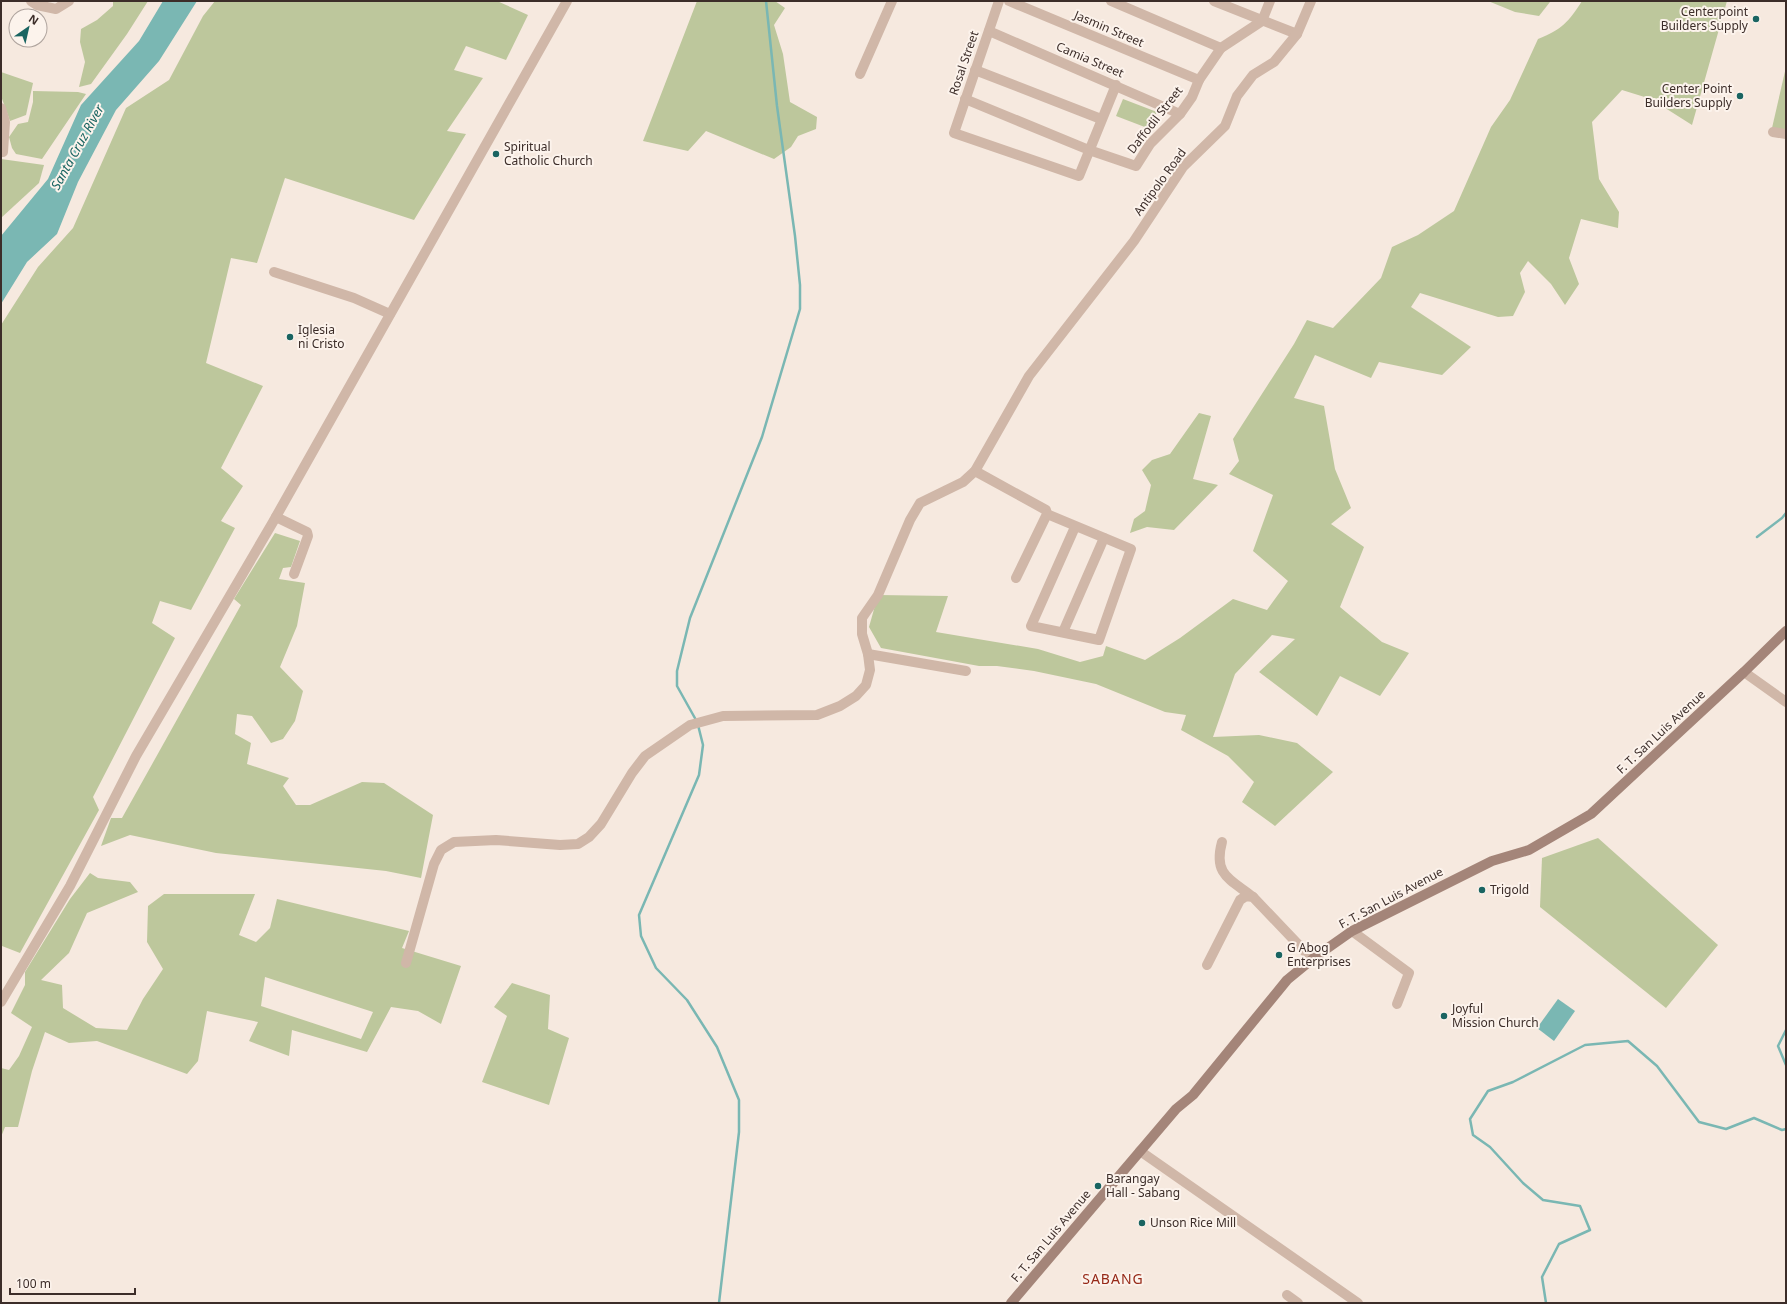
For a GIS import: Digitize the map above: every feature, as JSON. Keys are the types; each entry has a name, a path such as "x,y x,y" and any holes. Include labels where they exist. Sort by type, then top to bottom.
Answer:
{"main road":[{"name":"F. T. San Luis Avenue","path":"1011,1303 1176,1109 1193,1095 1287,980 1312,959 1352,931 1492,861 1529,850 1591,814 1786,631"}],"street":[{"path":"30,1 37,5 56,9 69,1"},
{"path":"1,1002 70,886 136,756 276,517 567,1"},
{"path":"860,74 892,1"},
{"name":"Rosal Street","path":"999,1 954,133 1079,176 1089,150"},
{"name":"Jasmin Street","path":"1009,1 1199,80"},
{"path":"1110,1 1221,48"},
{"path":"1214,1 1297,34"},
{"path":"1262,20 1270,1"},
{"name":"Antipolo Road","path":"406,963 434,864 441,850 454,842 496,840 560,845 578,844 589,837 601,824 632,773 645,756 690,725 723,716 817,715 840,706 856,696 866,685 870,670 868,654 862,634 862,618 878,595 910,520 920,503 963,482 974,471 1028,376 1134,241 1184,167 1224,126 1237,96 1253,75 1274,62 1297,34 1311,1"},
{"name":"Daffodil Street","path":"1089,150 1136,166 1150,144 1180,114 1192,97 1199,80 1221,48 1262,20"},
{"name":"Camia Street","path":"989,31 1180,114"},
{"path":"975,70 1101,119"},
{"path":"965,100 1089,150 1116,85"},
{"path":"1,108 5,122 3,152"},
{"path":"1773,132 1786,134"},
{"path":"274,272 354,298 390,314"},
{"path":"974,471 1046,510 1047,514 1075,527 1131,549 1099,640 1031,626 1075,527"},
{"path":"1016,578 1047,514"},
{"path":"276,517 307,532 308,536 294,574"},
{"path":"1063,632 1104,538"},
{"path":"868,654 966,670"},
{"path":"1744,672 1786,702"},
{"path":"1222,842 1218,862 1222,873 1253,897 1312,959"},
{"path":"1207,965 1240,900 1246,896 1253,897"},
{"path":"1352,931 1409,973 1397,1004"},
{"path":"1140,1151 1356,1302"},
{"path":"1287,1295 1298,1303"}],"green space":[{"path":"113,1 148,1 127,34 91,84 79,87 85,62 80,42 81,29 97,20 113,6"},
{"path":"215,1 497,1 528,15 506,60 466,46 454,70 483,78 447,131 466,134 414,220 285,178 257,263 231,258 206,363 263,386 221,468 243,486 221,521 235,528 191,610 160,601 152,623 175,638 93,797 99,810 20,953 2,946 1,947 1,325 38,267 73,228 126,108 169,80 203,16"},
{"path":"697,1 775,1 785,8 774,25 783,54 790,102 817,117 816,129 798,136 791,147 774,159 706,131 688,151 643,141"},
{"path":"1488,1 1550,2 1539,16 1515,12"},
{"path":"1582,1 1727,1 1692,125 1651,99 1622,90 1592,122 1599,179 1619,212 1618,228 1581,219 1569,258 1579,284 1565,305 1551,284 1528,261 1520,273 1525,292 1513,316 1498,317 1420,293 1411,307 1471,347 1442,375 1379,362 1371,378 1315,355 1294,398 1324,406 1335,469 1351,508 1331,524 1364,547 1340,607 1382,642 1409,653 1380,696 1340,676 1317,716 1259,672 1295,639 1272,635 1235,674 1213,737 1259,735 1297,743 1333,772 1275,826 1242,802 1254,782 1228,756 1181,730 1186,715 1165,712 1096,684 1034,671 997,666 979,666 881,648 869,627 878,595 948,596 936,632 1038,649 1080,662 1103,656 1106,646 1145,660 1180,638 1233,599 1267,610 1288,581 1253,551 1273,495 1229,474 1239,461 1233,439 1294,344 1307,320 1333,328 1381,278 1392,247 1418,235 1454,211 1491,127 1510,100 1538,39 1553,32 1564,24 1573,15"},
{"path":"1786,67 1786,130 1772,128"},
{"path":"1,72 33,83 26,115 10,121 1,96"},
{"path":"33,91 78,92 86,94 42,159 16,154 12,148 9,137 18,124 28,122 33,102"},
{"path":"1123,99 1157,112 1150,129 1116,116"},
{"path":"1,159 44,165 39,183 1,218"},
{"path":"1199,413 1211,416 1193,479 1218,485 1174,530 1147,527 1130,533 1134,519 1145,511 1151,485 1142,470 1152,460 1170,454"},
{"path":"275,533 300,541 291,567 283,568 279,579 305,583 297,626 280,667 303,691 295,721 283,739 271,743 252,716 237,714 235,734 251,743 247,764 289,778 283,786 296,805 310,805 362,782 384,783 433,815 421,878 386,871 216,853 130,835 101,846 111,818 122,818 241,605 234,599"},
{"path":"1598,838 1718,945 1666,1008 1540,907 1542,858"},
{"path":"90,873 98,878 130,882 138,892 87,913 69,953 41,980 62,985 63,1008 96,1028 127,1030 143,999 163,969 147,942 148,906 164,894 255,894 239,935 256,942 270,928 277,899 409,931 402,948 461,966 441,1024 418,1011 391,1007 367,1052 292,1030 289,1056 249,1041 258,1022 207,1011 198,1061 187,1074 97,1041 69,1043 45,1032 32,1071 18,1127 5,1127 1,1137 1,1068 9,1070 19,1056 32,1027 11,1013 25,985 25,972 70,899","holes":["265,977 373,1012 361,1039 261,1006"]},
{"path":"512,983 550,995 548,1029 569,1038 549,1105 482,1082 507,1016 494,1007"}],"water":[{"name":"Santa Cruz River","path":"163,1 197,1 159,61 116,110 78,182 57,234 27,262 1,304 1,236 48,179 81,105 139,41"},
{"path":"1558,999 1575,1011 1554,1041 1537,1028"}],"waterway":[{"path":"696,720 677,686 677,671 690,618 762,437 800,309 800,285 795,236 777,106 766,1"},
{"path":"1757,537 1782,518 1786,513"},
{"path":"698,725 703,745 699,775 639,915 641,936 656,968 687,1000 717,1047 739,1100 739,1132 719,1303"},
{"path":"1786,1030 1778,1046 1786,1065"},
{"path":"1546,1303 1542,1277 1559,1244 1590,1230 1580,1206 1543,1200 1523,1183 1490,1147 1473,1135 1470,1119 1488,1091 1513,1082 1585,1045 1628,1041 1657,1066 1699,1122 1726,1129 1754,1118 1782,1130 1786,1129"}],"place":[{"name":"Centerpoint Builders Supply","path":"1756,19"},
{"name":"Center Point Builders Supply","path":"1740,96"},
{"name":"Spiritual Catholic Church","path":"496,154"},
{"name":"Iglesia ni Cristo","path":"290,337"},
{"name":"Trigold","path":"1482,890"},
{"name":"G Abog Enterprises","path":"1279,955"},
{"name":"Joyful Mission Church","path":"1444,1016"},
{"name":"Barangay Hall - Sabang","path":"1098,1186"},
{"name":"Unson Rice Mill","path":"1142,1223"}],"district":[{"name":"SABANG","path":"1113,1279"}]}
